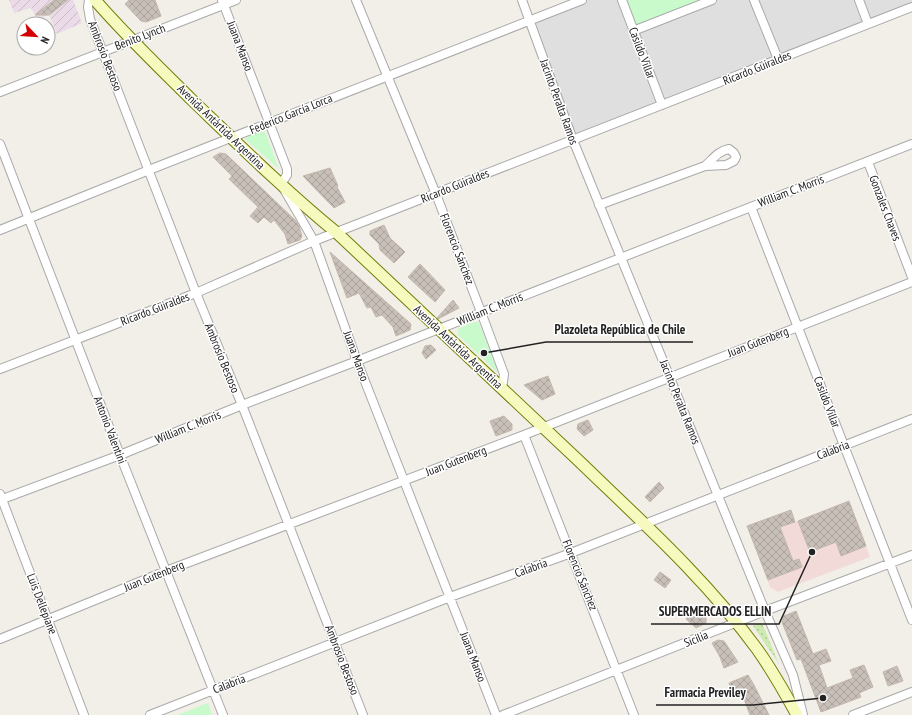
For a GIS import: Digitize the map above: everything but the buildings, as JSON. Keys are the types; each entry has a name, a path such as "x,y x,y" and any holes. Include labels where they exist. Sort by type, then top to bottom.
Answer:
{"main road":[{"name":"Avenida Antártida Argentina","path":"95,0 132,40 232,138 281,184 337,233 644,524 693,574 736,622 768,666 797,715"}],"street":[{"name":"Ambrosio Bestoso","path":"89,0 88,7 90,19 196,293 242,405 363,715"},
{"name":"Benito Lynch","path":"0,92 103,52 223,2 236,0"},
{"name":"Florencio Sánchez","path":"356,0 436,194 481,312 504,374 502,389"},
{"name":"Jacinto Peralta Ramos","path":"522,0 573,140 599,205 765,611 793,675 803,715"},
{"name":"Federico García Lorca","path":"0,230 582,0"},
{"name":"Casildo Villar","path":"622,0 662,105"},
{"path":"634,31 712,0"},
{"path":"754,0 778,59"},
{"path":"859,0 868,24"},
{"name":"Juana Manso","path":"223,2 287,169 287,175 281,184 314,241 357,361 496,715"},
{"name":"Ricardo Güiraldes","path":"0,369 196,293 314,241 912,6"},
{"name":"Antonio Valentini","path":"0,144 120,455 223,715"},
{"name":"William C. Morris","path":"1,498 120,455 242,405 438,330 912,144"},
{"name":"Gonzales Chaves","path":"868,162 912,278"},
{"path":"599,205 706,166"},
{"name":"Casildo Villar","path":"751,207 912,620"},
{"name":"Juan Gutenberg","path":"0,639 166,571 404,481 912,282"},
{"name":"Calabria","path":"150,715 450,597 571,553 912,419"},
{"name":"Florencio Sánchez","path":"524,434 618,670 634,715"},
{"name":"Luis Dellepiane","path":"1,498 84,715"},
{"name":"Sicilia","path":"503,715 736,622 912,555"},
{"path":"853,715 912,692"}],"shaded area":[{"path":"9,0 73,0 82,23 57,34 56,16 36,16 31,8 14,13"},
{"path":"582,0 912,0 912,7 573,140 530,20"},
{"path":"849,501 870,557 778,592 770,587 747,526 791,510 795,522"}],"green space":[{"path":"622,0 712,0 633,31"},
{"path":"265,131 279,169 245,139 248,135"},
{"path":"474,321 479,323 498,373 458,335 458,329"},
{"path":"762,623 779,664 753,626"},
{"path":"208,703 212,715 177,715"}],"place":[{"name":"Plazoleta República de Chile","path":"484,353"},
{"name":"SUPERMERCADOS ELLIN","path":"812,552"},
{"name":"Farmacia Previley","path":"823,698"}]}
